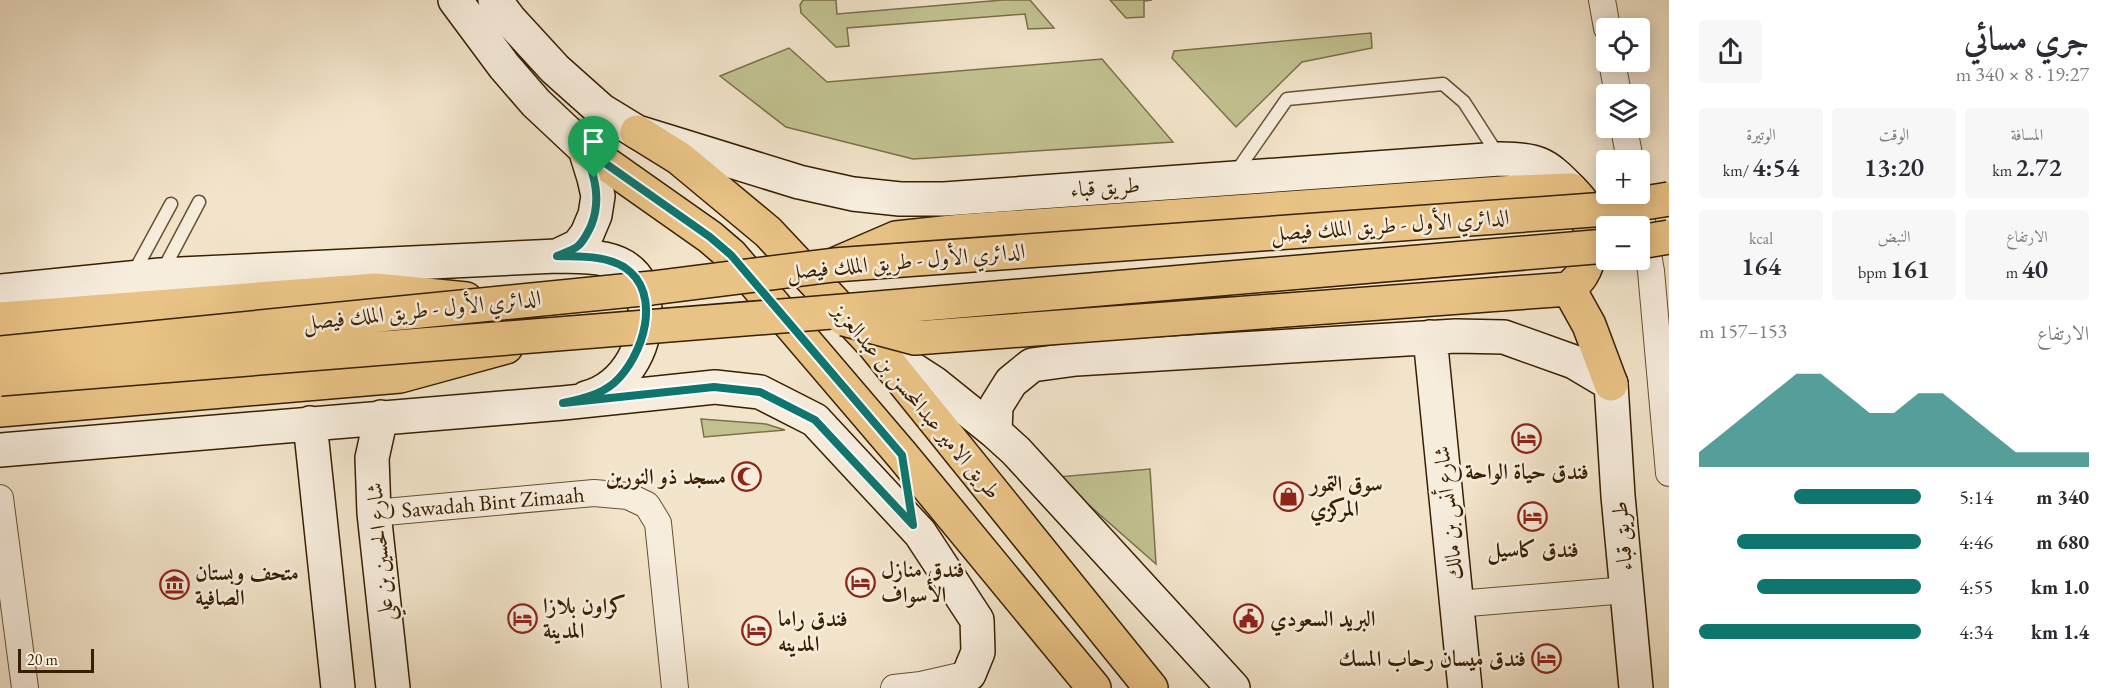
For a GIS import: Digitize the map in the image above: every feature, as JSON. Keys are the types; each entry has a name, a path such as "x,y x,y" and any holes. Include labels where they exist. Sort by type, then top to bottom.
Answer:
{"main road":[{"name":"طريق الامير عبدالمحسن بن عبدالعزيز","path":"637,132 679,158 768,232 874,345 1151,688"},
{"name":"طريق الامير عبدالمحسن بن عبدالعزيز","path":"585,149 710,237 731,255 1094,688"},
{"path":"819,313 915,338 1569,289 1582,274 1590,246 1587,214 1583,204 1571,190 974,230 896,238 834,265"},
{"name":"الدائري الأول - طريق الملك فيصل","path":"0,353 652,288 834,265 1607,209 1669,199"},
{"path":"1653,260 1669,237"},
{"name":"الدائري الأول - طريق الملك فيصل","path":"0,379 819,313 1596,247"},
{"path":"1569,289 1593,335 1611,384"},
{"path":"0,319 376,290 501,302"},
{"path":"0,410 400,376 550,334"}],"street":[{"name":"طريق الامير عبدالمحسن بن عبدالعزيز","path":"455,0 504,66 530,96 585,149"},
{"name":"طريق الامير عبدالمحسن بن عبدالعزيز","path":"495,0 510,20 555,69 601,110 637,132"},
{"path":"1602,0 1605,18"},
{"name":"طريق قباء","path":"637,132 799,182 853,194 900,199 944,199 1500,159 1529,160 1552,170 1571,190"},
{"path":"557,256 578,246 587,234 595,215 598,196 585,149"},
{"path":"1639,204 1653,260 1664,356 1669,473"},
{"path":"0,291 146,277 557,256 606,259 635,275 642,288 646,315 643,341 631,365 613,384 589,397 563,403"},
{"path":"995,432 996,406 1011,382 1032,365 1076,359 1430,337 1504,337 1574,362 1611,384"},
{"name":"شارع أنس بن مالك","path":"1430,337 1466,688"},
{"path":"874,345 934,383 1016,451 1233,688"},
{"name":"طريق قباء","path":"1611,384 1636,688"},
{"path":"0,450 563,403 714,387 760,392 815,420 894,447 913,525"},
{"name":"شارع الحسين بن علي","path":"381,417 372,458 374,513 393,688"},
{"path":"815,420 913,525 977,620 978,652 969,674 921,686 894,688"},
{"path":"310,423 338,688"},
{"name":"Sawadah Bint Zimaah","path":"374,513 594,493 628,496 647,505 658,523 675,688"},
{"path":"0,498 25,688"},
{"path":"1457,604 1627,590"}],"lane":[{"path":"1232,178 1287,99 1443,84 1464,102 1500,159"},
{"path":"146,277 199,202"},
{"path":"146,277 171,204"}],"green space":[{"path":"803,0 836,0 837,14 1003,0 1030,0 1054,28 1028,29 1025,14 847,28 849,46 836,47 801,13 800,5"},
{"path":"1110,0 1152,0 1144,1 1144,17 1126,18"},
{"path":"1371,33 1372,48 1302,62 1236,127 1172,58 1174,51"},
{"path":"789,48 827,82 1102,59 1173,142 913,159 786,127 720,76"},
{"path":"701,419 766,424 785,430 704,437"},
{"path":"1150,469 1156,564 1057,477"}],"place":[{"name":"فندق حياة الواحة","path":"1527,439"},
{"name":"مسجد ذو النورين","path":"747,476"},
{"name":"سوق التمور المركزي","path":"1289,496"},
{"name":"فندق كاسيل","path":"1533,517"},
{"name":"فندق منازل الأسواف","path":"860,582"},
{"name":"متحف وبستان الصافية","path":"174,585"},
{"name":"كراون بلازا المدينة","path":"522,618"},
{"name":"البريد السعودي","path":"1249,618"},
{"name":"فندق راما المدينه","path":"757,631"},
{"name":"فندق ميسان رحاب المسك","path":"1547,658"}],"route":[{"path":"585,149 710,237 731,255 902,455 913,525 815,420 760,392 714,387 563,403 589,397 613,384 631,365 643,341 646,315 642,288 635,275 606,259 557,256 578,246 587,234 595,215 598,196 594,178 585,149"}]}
